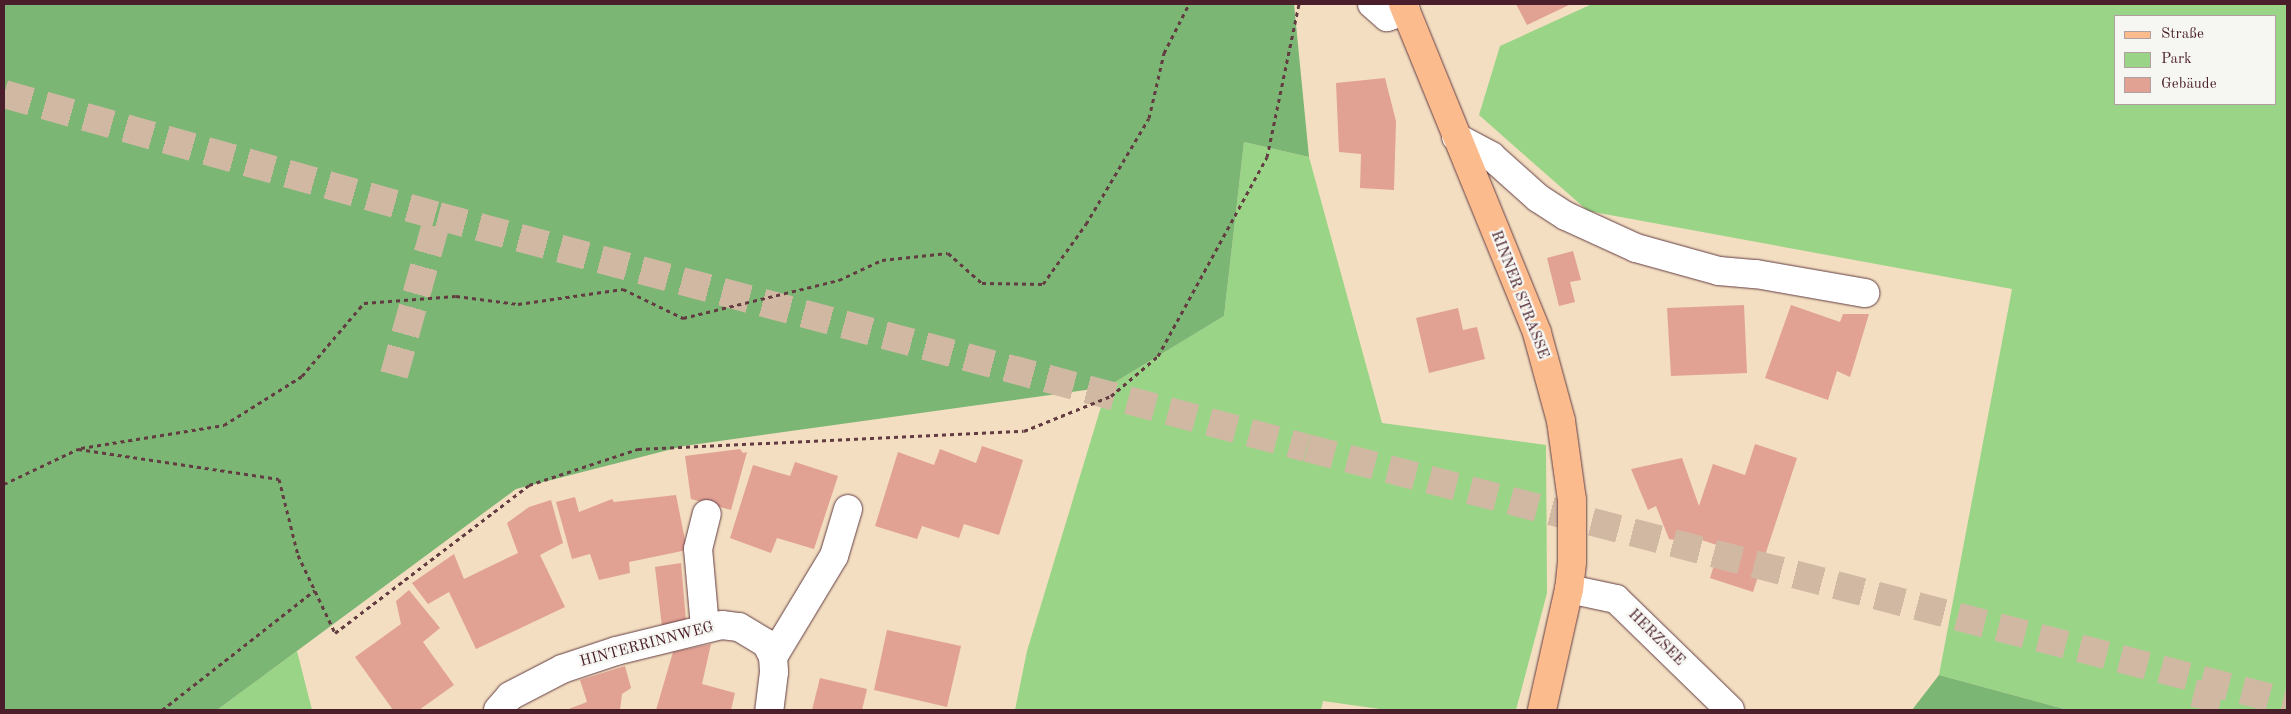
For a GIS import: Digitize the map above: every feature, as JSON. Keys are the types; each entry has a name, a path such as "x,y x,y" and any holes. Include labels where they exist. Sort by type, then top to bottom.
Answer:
{"main road":[{"name":"RINNER STRASSE","path":"1404,7 1537,333 1561,421 1572,500 1569,589 1542,710"}],"street":[{"name":"RINNER STRASSE","path":"1372,4 1387,17 1404,7"},
{"path":"1456,137 1491,156 1538,198 1566,216 1636,248 1719,271 1756,274 1865,293"},
{"path":"769,710 774,672 772,656 834,556 848,509"},
{"path":"705,626 698,550 707,514"},
{"name":"HERZSEE","path":"1569,589 1616,598 1730,710"},
{"name":"HINTERRINNWEG","path":"498,710 510,696 562,669 705,626 722,625 754,634 766,644 772,656"}],"path":[{"path":"4,484 78,448 224,425 302,376 364,303 456,296 518,304 623,289 683,318 839,280 882,260 948,253 982,283 1044,284 1086,224 1149,118 1164,53 1189,4"},
{"path":"78,448 279,479 298,555 335,633 529,485 638,449 1024,430 1112,396 1158,356 1267,157 1299,4"},
{"path":"162,710 315,590"}],"green space":[{"path":"4,4 1294,4 1309,157 1244,142 1224,316 1107,387 684,446 516,489 217,710 4,710"},
{"path":"1592,4 2287,4 2287,710 2068,710 1939,675 2012,289 1588,211 1479,115 1500,46"},
{"path":"1244,142 1309,157 1382,423 1546,445 1547,593 1516,710 1387,710 1323,701 1321,710 1015,710 1027,651 1107,387 1224,316"},
{"path":"297,651 312,710 217,710"},
{"path":"1939,675 2068,710 1912,710"}],"building":[{"path":"1516,4 1571,4 1527,25"},
{"path":"1385,78 1396,121 1394,190 1360,188 1361,154 1339,152 1336,83"},
{"path":"1573,251 1581,280 1570,282 1575,302 1559,306 1547,258"},
{"path":"1744,305 1747,373 1671,376 1667,308"},
{"path":"1791,305 1840,322 1843,314 1869,314 1850,377 1837,371 1828,400 1765,378"},
{"path":"1458,308 1463,330 1477,327 1485,359 1429,373 1416,318"},
{"path":"1755,444 1797,458 1753,592 1710,578 1720,546 1689,536 1681,541 1669,539 1656,506 1648,510 1631,469 1682,458 1699,506 1713,464 1745,475"},
{"path":"982,446 1023,460 999,535 964,524 959,538 922,526 917,539 875,526 898,452 934,465 940,449 976,463"},
{"path":"740,449 743,453 747,452 731,510 691,499 685,456"},
{"path":"795,462 838,476 814,549 777,538 771,553 730,538 753,465 790,476"},
{"path":"676,495 687,550 629,562 630,573 599,580 590,554 572,559 556,502 575,497 579,512 612,499 614,502"},
{"path":"551,500 563,543 540,555 565,607 476,649 449,592 428,604 412,583 454,554 464,579 518,553 507,523 529,507"},
{"path":"681,563 686,621 662,627 655,567"},
{"path":"409,590 440,628 423,642 454,685 419,710 393,710 355,657 401,624 396,601"},
{"path":"887,630 961,646 947,707 874,690"},
{"path":"711,644 702,684 735,693 731,710 656,710 673,652"},
{"path":"625,666 631,688 622,694 620,710 566,710 587,702 580,680"},
{"path":"820,678 867,689 862,710 812,710"}],"tunnel":[{"path":"4,94 438,216 1307,448 2287,702"},
{"path":"394,375 438,216"},
{"path":"2204,710 2211,682"}]}
